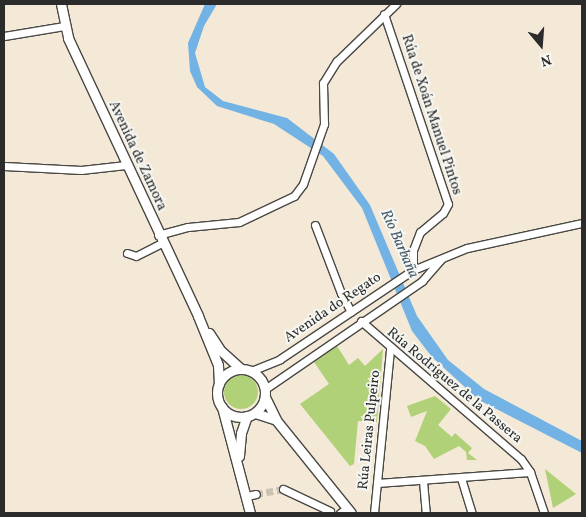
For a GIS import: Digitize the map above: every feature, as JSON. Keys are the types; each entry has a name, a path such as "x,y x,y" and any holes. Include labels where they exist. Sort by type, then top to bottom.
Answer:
{"street":[{"name":"Avenida de Zamora","path":"61,4 64,26 160,239 198,316 218,365 219,384"},
{"path":"127,252 136,256 160,239 188,226 239,222 282,205 299,191 311,165 324,124 324,83 337,62 396,4"},
{"name":"Rúa de Xoán Manuel Pintos","path":"384,14 448,204 443,213 420,232 413,250 413,270"},
{"path":"4,36 64,26"},
{"path":"4,166 81,170 126,165"},
{"path":"443,256 467,248 582,223"},
{"path":"316,225 341,293 351,312"},
{"name":"Avenida do Regato","path":"251,371 280,359 413,270 443,256"},
{"name":"Avenida do Regato","path":"265,393 361,321 422,282 443,256"},
{"name":"Avenida de Zamora","path":"198,316 220,350 240,368"},
{"name":"Rúa Rodríguez de la Passera","path":"361,321 390,349 521,459 530,472 544,513"},
{"name":"Rúa Leiras Pulpeiro","path":"374,513 390,349"},
{"path":"250,513 252,495 217,396 219,384 225,374 240,368 251,371 265,393 276,420 347,512"},
{"path":"239,462 240,437 251,414 265,393"},
{"path":"222,407 231,414 251,414 276,420"},
{"path":"377,483 530,472"},
{"path":"461,478 472,513"},
{"path":"423,481 426,513"},
{"path":"283,489 330,511"}],"green space":[{"path":"337,346 349,365 358,358 365,366 383,349 377,422 358,421 354,464 350,466 300,404 329,384 314,362"},
{"path":"241,375 248,376 253,380 257,385 257,399 253,404 248,408 241,409 234,408 229,404 225,399 224,392 225,385 229,380 234,376"},
{"path":"435,396 451,409 438,425 452,437 455,433 472,448 468,453 477,460 467,460 466,452 459,446 434,459 425,446 415,441 427,411 411,417 407,406"},
{"path":"545,469 576,494 553,508"}],"water":[{"path":"205,4 217,4 204,26 195,53 205,87 223,101 287,118 334,154 370,205 417,316 448,360 484,389 582,441 582,453 479,400 432,357 412,331 362,208 323,156 274,124 217,106 197,87 190,71 188,43"}],"tunnel":[{"path":"256,494 283,489"}],"water label":[{"name":"Río Barbaña","path":"399,244"}]}
